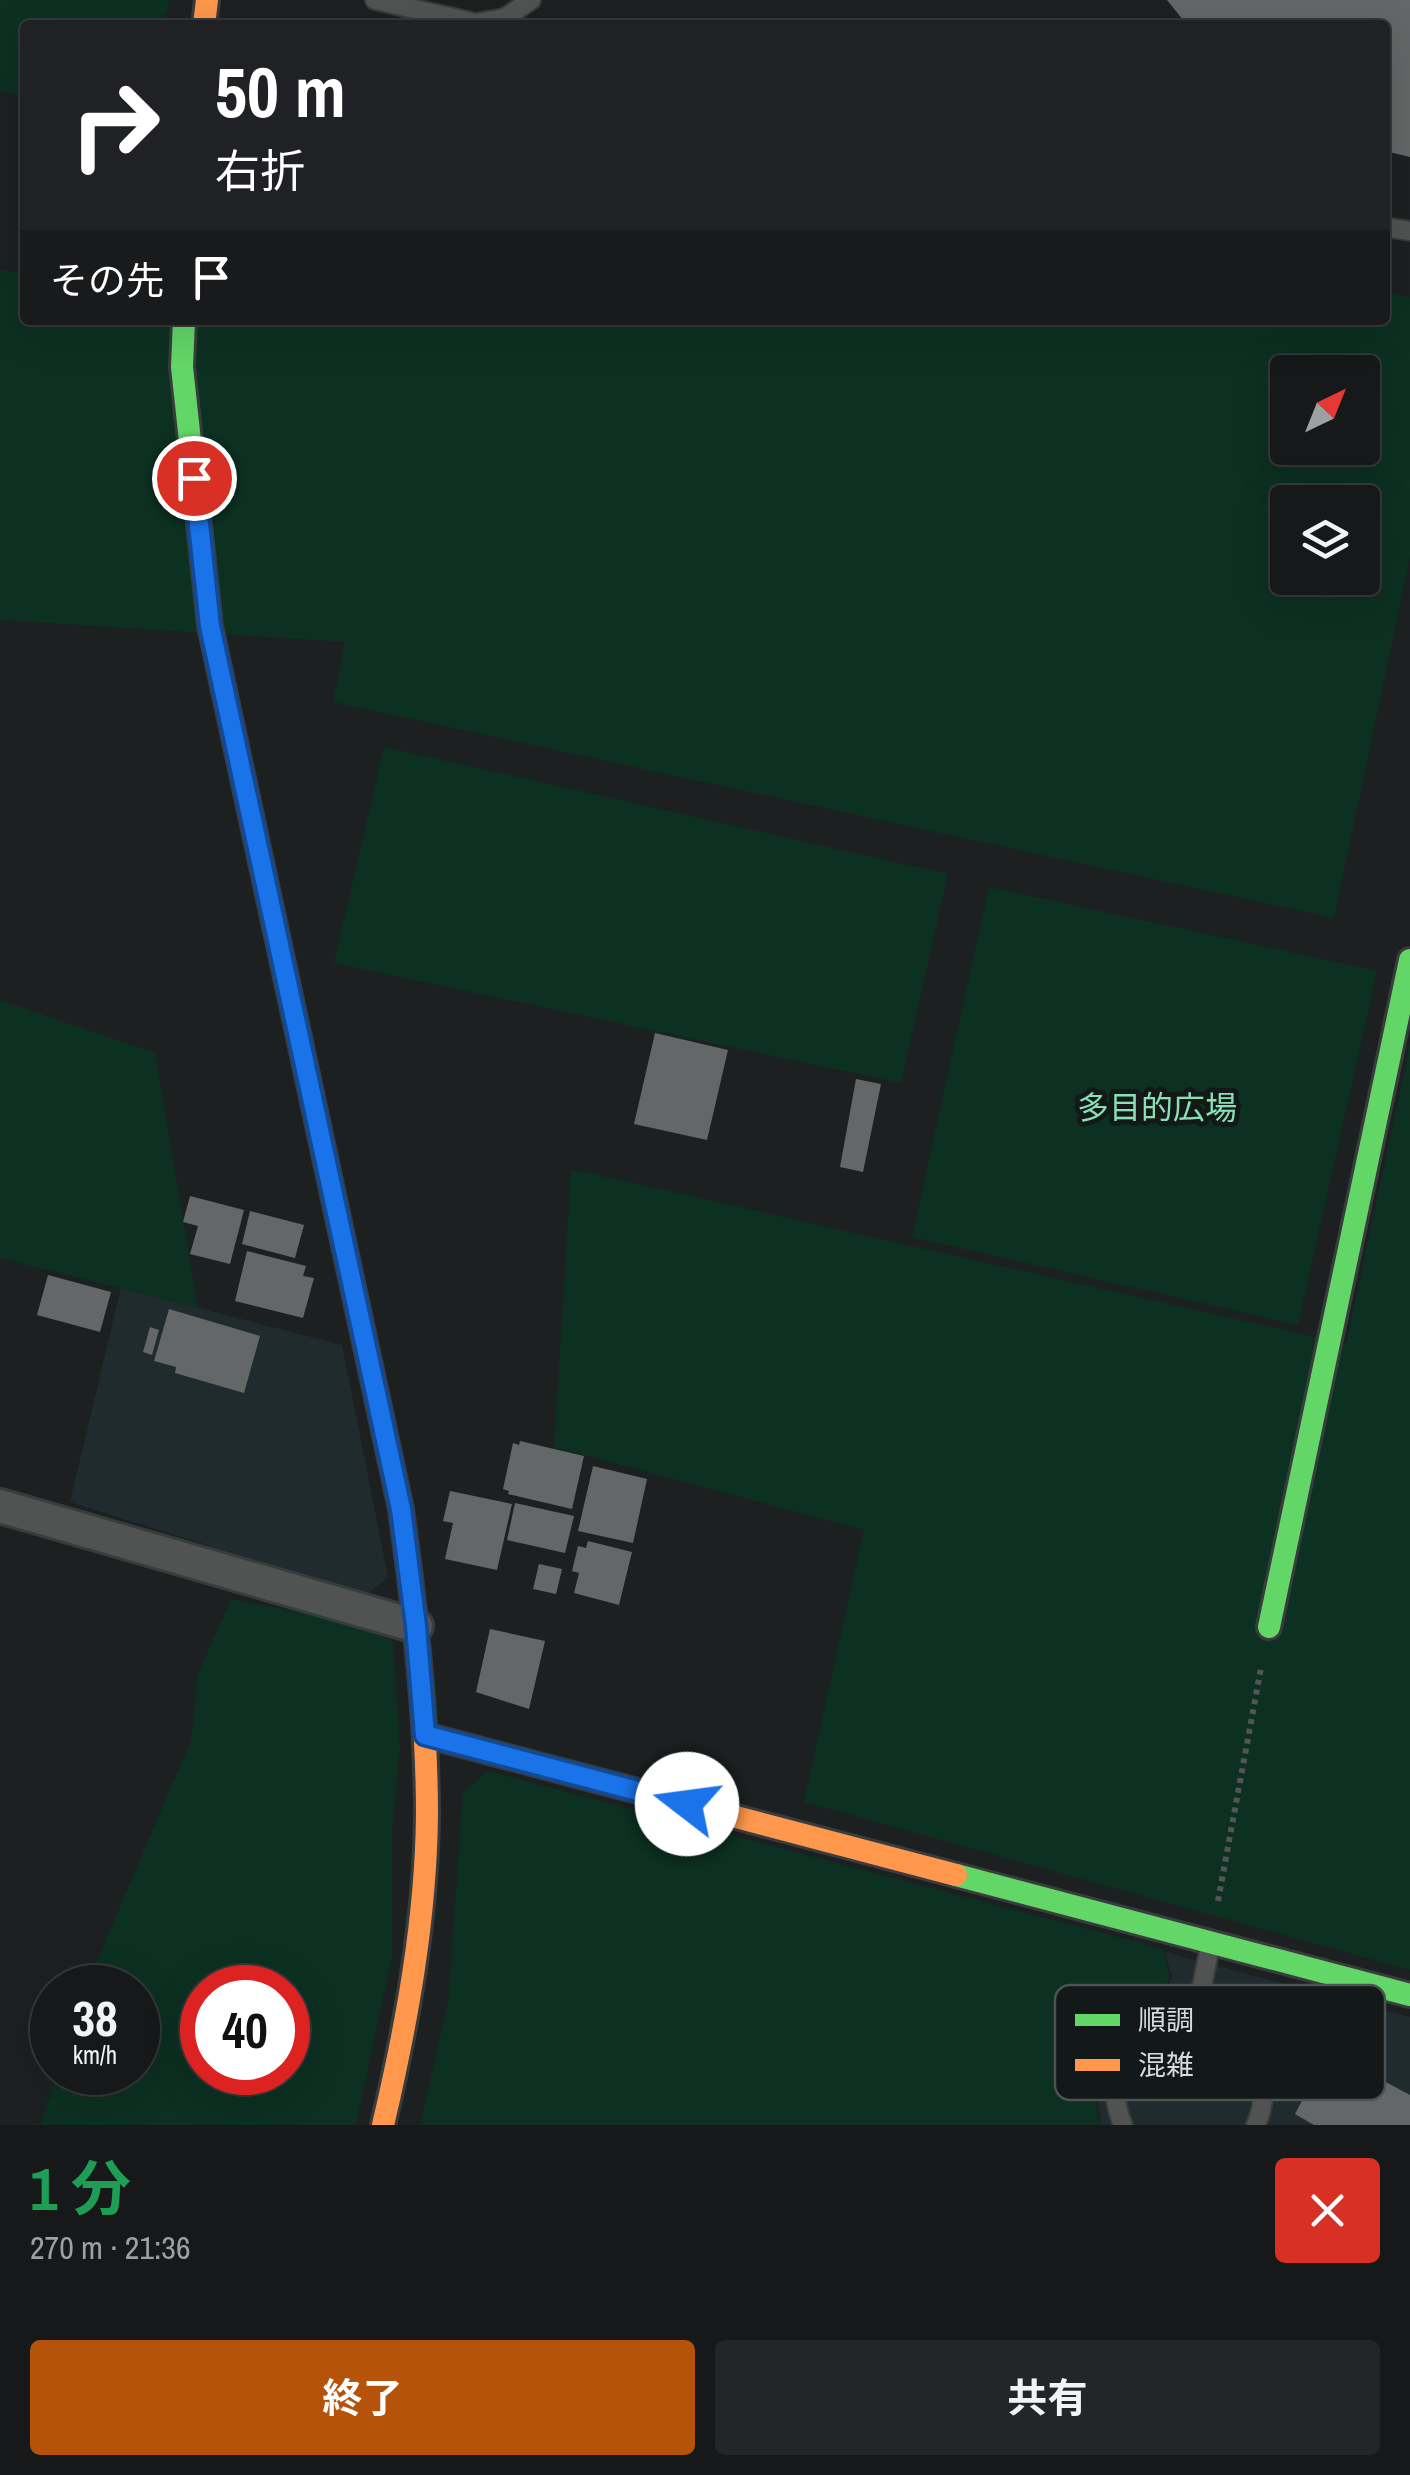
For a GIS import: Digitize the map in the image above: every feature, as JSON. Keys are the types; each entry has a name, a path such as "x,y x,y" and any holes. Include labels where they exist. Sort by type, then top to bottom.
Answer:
{"street":[{"path":"184,325 182,367 210,626 401,1509 416,1626 425,1735 426,1856 410,1994 383,2125"},
{"path":"1268,1627 1410,960"},
{"path":"0,1506 416,1626"},
{"path":"425,1735 1372,1985"},
{"path":"1385,1988 1410,1995"}],"lane":[{"path":"375,0 462,20"},
{"path":"497,20 531,0"},
{"path":"1202,1985 1210,1942"},
{"path":"1115,2100 1122,2125"}],"path":[{"path":"1210,1942 1268,1627"}],"shaded area":[{"path":"121,1288 342,1345 388,1577 366,1595 70,1502"},
{"path":"1165,1952 1289,1985 1169,1985 1172,1976"},
{"path":"1385,2010 1410,2017 1410,2125 1101,2125 1098,2100 1385,2100"}],"green space":[{"path":"0,0 169,0 165,20 20,20 20,96 0,91"},
{"path":"0,270 20,272 20,325 1390,325 1390,293 1410,298 1410,558 1334,918 333,702 345,642 0,620"},
{"path":"384,747 948,874 901,1083 334,963"},
{"name":"多目的広場","path":"989,887 1377,971 1298,1325 912,1237"},
{"path":"0,1000 155,1053 198,1308 0,1258"},
{"path":"1410,1044 1410,1970 804,1802 864,1530 554,1447 571,1169 1346,1344"},
{"path":"231,1599 360,1624 393,1642 400,1746 392,1830 392,1956 356,2125 40,2125 50,2095 160,2095 160,1965 95,1965 191,1740 198,1674"},
{"path":"488,1771 1163,1949 1168,1982 1055,1985 1055,2100 1096,2100 1100,2125 420,2125 448,2002 463,1793"}],"building":[{"path":"1167,0 1410,0 1410,157 1390,152 1390,20 1183,20"},
{"path":"655,1033 728,1050 707,1140 634,1124"},
{"path":"856,1079 881,1084 863,1172 840,1167"},
{"path":"190,1196 244,1210 230,1264 190,1254 198,1226 183,1222"},
{"path":"250,1211 304,1225 295,1258 242,1244"},
{"path":"247,1251 306,1266 303,1276 314,1278 303,1318 235,1301"},
{"path":"48,1275 111,1292 100,1332 37,1315"},
{"path":"169,1309 260,1336 244,1393 175,1373 176,1367 154,1361"},
{"path":"150,1327 159,1330 152,1355 143,1352"},
{"path":"520,1441 584,1456 572,1509 508,1494 503,1489 513,1443 519,1445"},
{"path":"593,1466 647,1479 633,1543 578,1531"},
{"path":"450,1491 512,1504 497,1570 445,1559 453,1523 443,1521"},
{"path":"515,1503 574,1516 565,1553 507,1540"},
{"path":"588,1541 632,1552 619,1605 574,1593 579,1573 572,1571 578,1546 586,1548"},
{"path":"539,1564 562,1569 556,1594 533,1589"},
{"path":"490,1629 545,1641 529,1709 476,1692"},
{"path":"1385,2082 1410,2095 1410,2125 1314,2125 1295,2114 1302,2100 1385,2100"}],"traffic: fast":[{"path":"184,325 182,367 210,626 401,1509 410,1577"},
{"path":"1269,1627 1410,960"},
{"path":"956,1875 1372,1985"},
{"path":"1385,1988 1410,1995"}],"traffic: slow":[{"path":"205,20 207,0"},
{"path":"383,2125 414,1971 426,1853 424,1725 410,1577"},
{"path":"425,1735 956,1875"}],"route":[{"path":"194,478 210,626 401,1509 425,1735 687,1804"}]}
